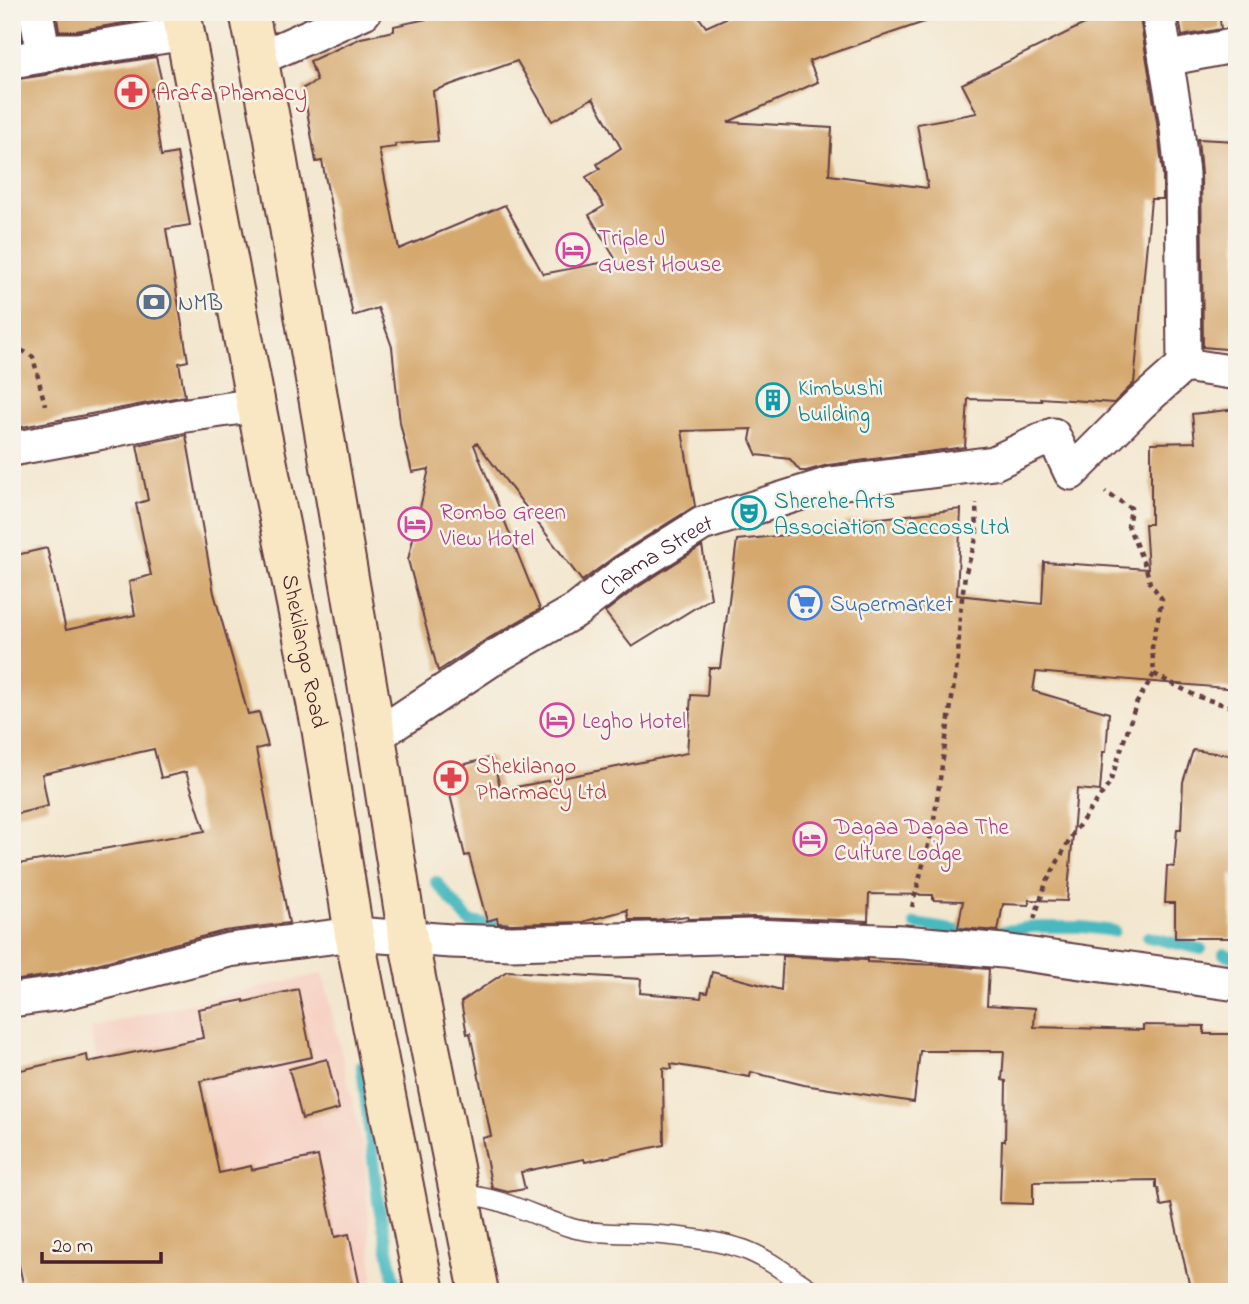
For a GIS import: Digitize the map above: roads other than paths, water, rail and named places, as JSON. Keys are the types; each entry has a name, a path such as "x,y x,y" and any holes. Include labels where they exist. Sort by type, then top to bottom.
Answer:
{"main road":[{"path":"249,12 376,736 408,938 479,1292"},
{"name":"Shekilango Road","path":"183,20 256,405 321,727 354,934 425,1292"}],"street":[{"path":"36,12 27,48 183,20"},
{"path":"258,59 364,12"},
{"path":"1158,12 1182,174 1184,365 1237,373"},
{"path":"12,61 43,56 59,50 77,50 183,20"},
{"path":"1166,59 1237,45"},
{"name":"Chama Street","path":"376,736 495,657 578,610 624,573 702,524 830,484 994,463 1053,435 1071,473 1140,404 1184,365"},
{"path":"12,449 180,416 256,405"},
{"path":"12,1000 62,993 229,950 354,934 512,943 752,936 904,942 1003,951 1237,984"}],"lane":[{"path":"460,1194 476,1195 509,1204 574,1229 650,1234 714,1242 743,1249 768,1261 812,1290"}],"waterway":[{"path":"436,882 470,922 505,927"},
{"path":"915,924 983,935 1031,927 1083,927 1114,931"},
{"path":"1148,937 1201,949"},
{"path":"1224,954 1237,958"},
{"path":"362,1066 378,1202 397,1292"}],"place":[{"name":"Arafa Phamacy","path":"132,92"},
{"name":"Triple J Guest House","path":"573,250"},
{"name":"NMB","path":"154,302"},
{"name":"Kimbushi building","path":"773,400"},
{"name":"Sherehe Arts Association Saccoss Ltd","path":"749,513"},
{"name":"Rombo Green View Hotel","path":"415,524"},
{"name":"Supermarket","path":"805,603"},
{"name":"Legho Hotel","path":"557,720"},
{"name":"Shekilango Pharmacy Ltd","path":"451,778"},
{"name":"Dagaa Dagaa The Culture Lodge","path":"810,839"}]}
